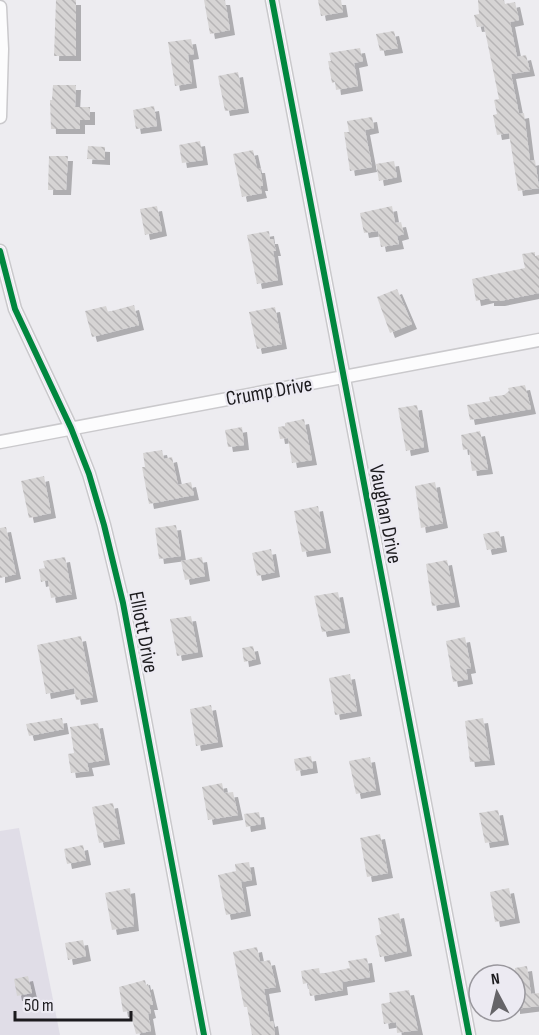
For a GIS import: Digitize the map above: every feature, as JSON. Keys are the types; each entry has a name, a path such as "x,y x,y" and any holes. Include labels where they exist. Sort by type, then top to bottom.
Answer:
{"street":[{"name":"Vaughan Drive","path":"272,0 469,1035"},
{"path":"0,7 0,117"},
{"name":"Elliott Drive","path":"0,251 25,335 71,428 89,474 123,603 204,1035"},
{"name":"Crump Drive","path":"0,442 539,340"}],"shaded area":[{"path":"19,828 60,1035 0,1035 0,831"}],"building":[{"path":"56,0 76,0 76,56 54,56"},
{"path":"204,0 225,0 230,30 210,34"},
{"path":"318,0 341,0 343,12 321,16"},
{"path":"478,0 504,0 505,4 515,2 519,20 510,22 517,57 526,55 530,71 511,74 519,114 524,113 530,161 535,160 539,188 518,191 509,133 497,135 493,115 497,114 494,100 499,99 484,26 477,27 474,15 479,14"},
{"path":"394,31 398,48 380,51 376,34"},
{"path":"191,39 194,54 188,55 192,83 175,86 168,42"},
{"path":"360,48 363,61 354,63 358,86 336,90 335,82 332,83 329,53"},
{"path":"238,72 244,108 225,111 218,76"},
{"path":"53,85 76,85 75,107 90,107 90,120 80,120 80,129 51,129 50,100 52,100"},
{"path":"154,106 157,126 136,129 133,110"},
{"path":"372,117 374,128 365,130 372,167 350,171 344,132 349,132 347,121"},
{"path":"200,141 203,160 182,163 179,145"},
{"path":"88,146 105,147 105,160 87,159"},
{"path":"253,150 257,168 260,168 262,193 242,197 233,154"},
{"path":"49,156 68,156 66,190 48,190"},
{"path":"394,161 397,177 379,181 376,164"},
{"path":"157,206 162,231 145,235 140,209"},
{"path":"392,206 395,223 401,222 404,234 397,236 399,244 381,247 378,231 364,233 360,213"},
{"path":"269,231 276,251 273,251 278,280 257,284 247,235"},
{"path":"535,252 535,256 539,255 539,293 500,301 489,301 489,298 476,301 472,279 525,268 522,254"},
{"path":"397,289 412,324 390,333 377,297"},
{"path":"134,305 139,325 92,337 85,311 106,306 108,312"},
{"path":"275,307 282,344 257,349 249,312"},
{"path":"525,385 531,409 470,420 467,405 490,401 489,397 504,395 509,391 508,388"},
{"path":"417,405 424,447 406,451 398,408"},
{"path":"304,419 312,460 292,463 288,438 280,439 278,427"},
{"path":"242,427 244,445 228,447 225,430"},
{"path":"480,431 488,469 472,471 469,449 463,450 461,435"},
{"path":"162,450 164,459 172,457 178,485 191,482 194,495 149,504 142,467 145,467 143,453"},
{"path":"44,476 51,513 29,518 21,481"},
{"path":"435,482 443,523 421,528 415,486"},
{"path":"318,506 326,548 302,552 294,511"},
{"path":"176,525 181,556 159,559 155,528"},
{"path":"6,527 16,574 0,578 0,528"},
{"path":"499,531 502,547 487,550 483,534"},
{"path":"271,549 275,572 257,576 252,553"},
{"path":"65,557 72,594 51,598 48,580 41,582 39,569 45,568 43,561"},
{"path":"202,557 205,576 185,580 181,561"},
{"path":"447,560 455,602 432,606 426,564"},
{"path":"338,592 345,628 322,632 314,596"},
{"path":"191,616 198,652 177,656 170,619"},
{"path":"81,636 93,697 76,700 74,688 46,694 37,645"},
{"path":"465,637 471,668 466,669 468,679 453,682 446,641"},
{"path":"253,646 256,659 244,662 242,648"},
{"path":"350,674 357,711 335,715 329,678"},
{"path":"211,705 218,742 196,746 190,709"},
{"path":"62,718 64,729 29,736 26,724"},
{"path":"483,718 490,760 470,762 465,721"},
{"path":"98,723 105,760 87,763 89,771 71,773 68,754 74,753 70,727"},
{"path":"311,756 313,768 296,771 294,759"},
{"path":"370,757 376,790 356,794 349,761"},
{"path":"222,783 224,793 233,792 238,815 208,820 202,787"},
{"path":"113,803 120,839 99,843 92,807"},
{"path":"498,810 504,840 485,843 479,813"},
{"path":"259,812 261,824 246,827 244,814"},
{"path":"380,834 388,873 367,877 360,838"},
{"path":"83,845 86,860 67,864 64,849"},
{"path":"249,862 252,880 241,882 246,911 226,915 218,875 236,871 235,864"},
{"path":"130,888 134,926 112,930 105,893"},
{"path":"509,888 515,918 495,922 490,892"},
{"path":"399,913 407,951 380,957 375,936 381,934 378,918"},
{"path":"83,940 86,956 68,960 65,943"},
{"path":"257,947 260,962 270,960 276,987 264,989 270,1022 273,1021 275,1035 252,1035 247,1007 244,1007 233,952"},
{"path":"367,958 370,977 342,982 343,990 310,996 308,983 303,984 301,971 319,968 320,974 350,968 348,961"},
{"path":"527,966 531,994 539,993 539,1006 527,1008"},
{"path":"28,976 32,993 17,996 14,979"},
{"path":"145,980 153,1005 149,1005 151,1013 148,1014 151,1031 136,1034 130,1011 123,1012 119,987"},
{"path":"409,990 418,1030 397,1033 396,1022 384,1024 381,1004 390,1002 389,993"}],"cycle path":[{"path":"272,0 469,1035"},
{"path":"0,251 15,309 71,428 89,474 104,525 123,603 204,1035"}]}
